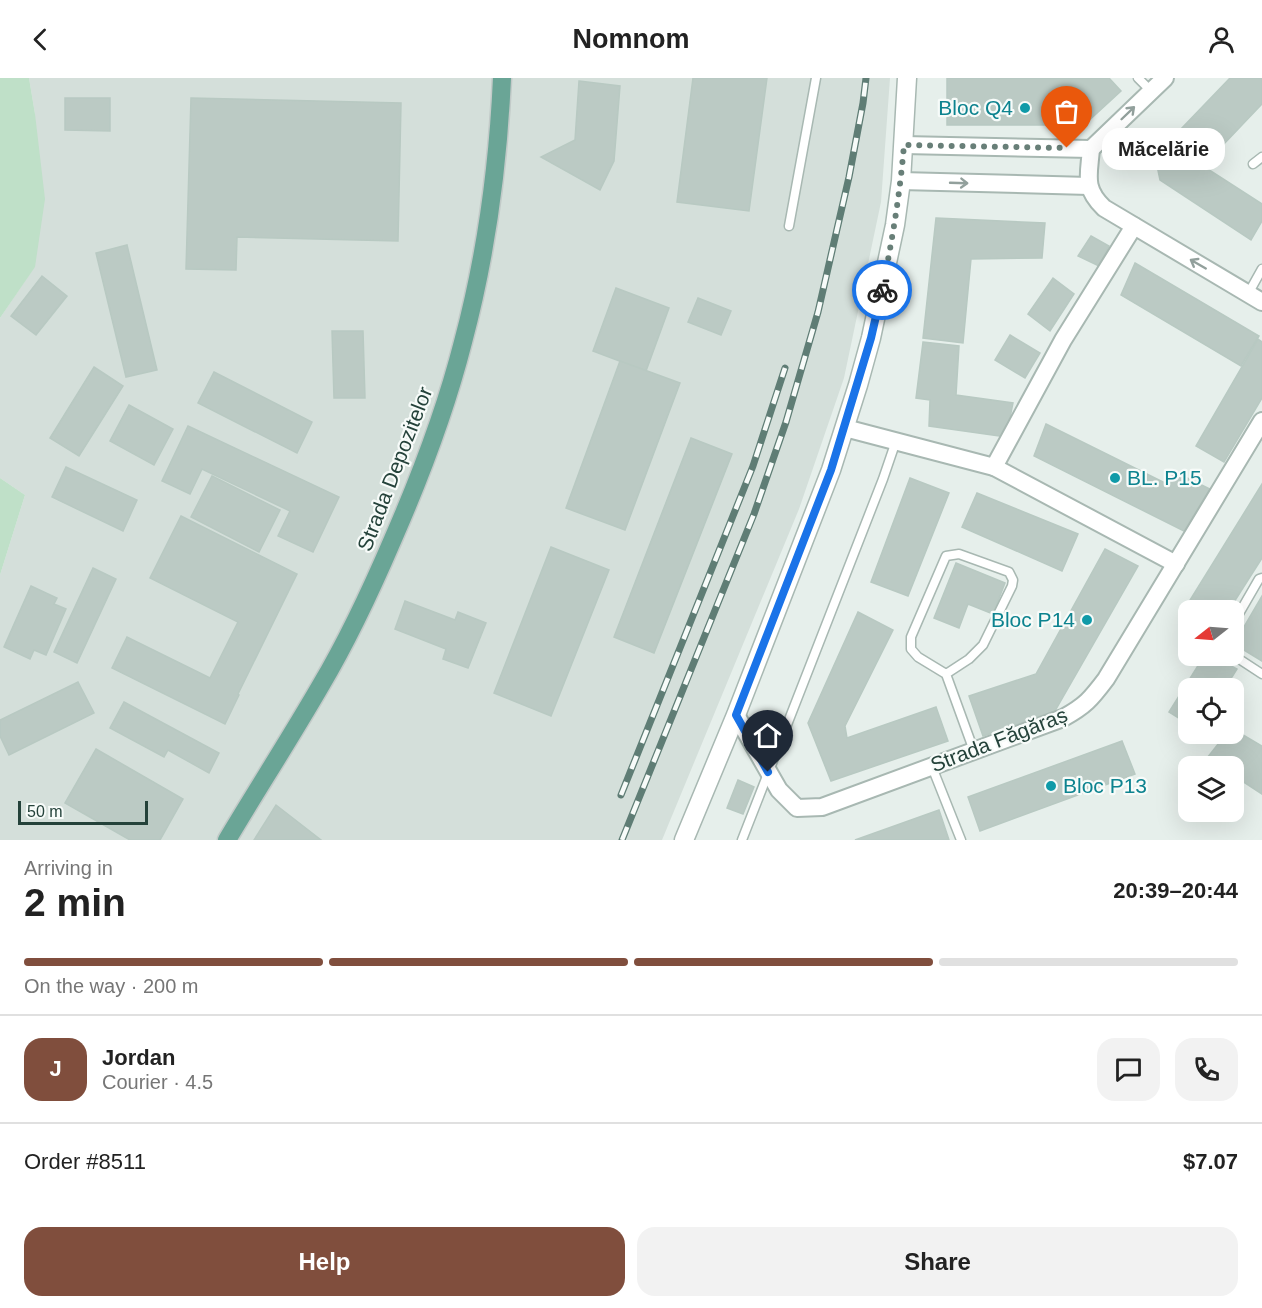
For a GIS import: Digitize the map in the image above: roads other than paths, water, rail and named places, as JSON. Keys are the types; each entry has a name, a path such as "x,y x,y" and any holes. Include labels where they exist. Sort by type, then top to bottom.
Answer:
{"main road":[{"name":"Strada Depozitelor","path":"227,840 322,684 376,578 416,485 449,391 476,290 494,174 501,78"}],"street":[{"path":"684,840 736,715 831,470 845,428 871,338 887,264 901,181 907,78"},
{"path":"1166,78 1091,149 1089,186 1096,200 1104,208 1255,298"},
{"path":"904,145 1091,149"},
{"path":"901,181 1089,186"},
{"path":"994,467 1063,340 1134,226"},
{"name":"Strada Făgăraș","path":"736,715 779,790 797,808 822,807 1063,718 1090,700 1106,679 1262,421"},
{"path":"845,428 994,467 1176,564"}],"lane":[{"path":"789,226 816,78"},
{"path":"1138,78 1151,91"},
{"path":"1253,164 1262,157"},
{"path":"1255,298 1262,269"},
{"path":"742,840 896,441"},
{"path":"946,674 969,659 983,645 1013,580 1009,572 959,554 946,556 911,637 911,649 918,657 946,674 974,751"},
{"path":"1244,605 1259,579 1262,578"},
{"path":"1244,662 1262,674"},
{"path":"932,766 961,840"}],"railway":[{"path":"622,840 754,514 786,422 818,312 849,177 866,78"},
{"path":"621,795 753,466 785,368"}],"place":[{"name":"Bloc Q4","path":"1025,108"},
{"name":"Măcelărie","path":"1067,148"},
{"name":"BL. P15","path":"1115,478"},
{"name":"Bloc P14","path":"1087,620"},
{"name":"Bloc P13","path":"1051,786"}]}
